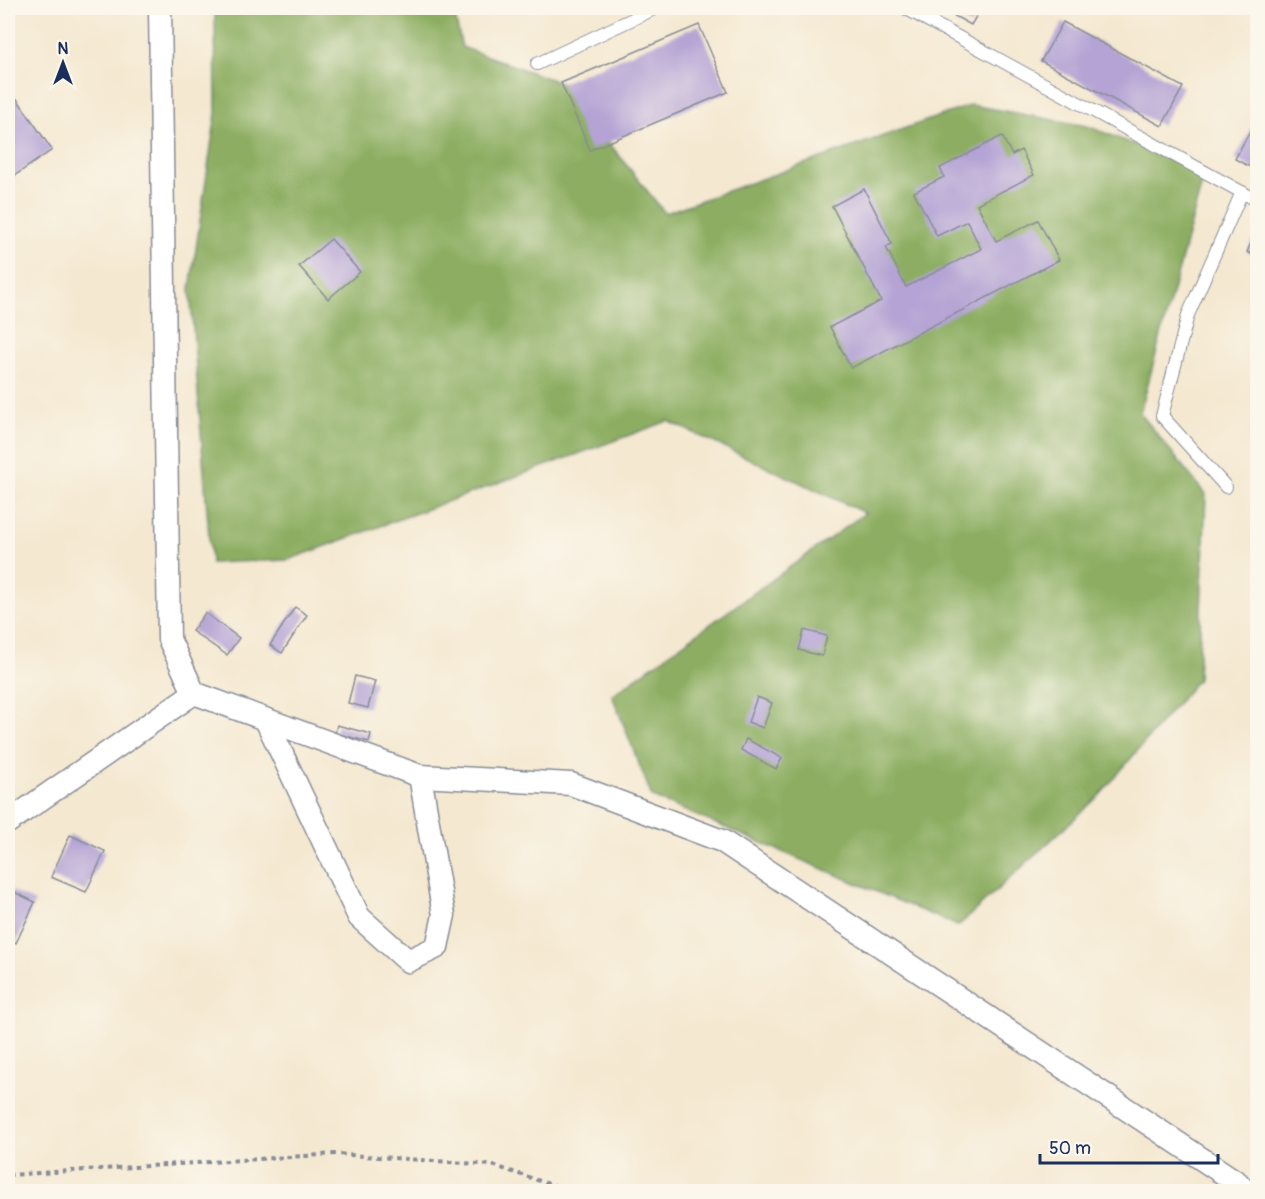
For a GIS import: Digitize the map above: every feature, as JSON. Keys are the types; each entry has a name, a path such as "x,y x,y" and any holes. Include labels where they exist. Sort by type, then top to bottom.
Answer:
{"street":[{"path":"160,8 169,639 194,693 420,777 571,784 722,841 1238,1183 1246,1191"},
{"path":"8,822 194,693"},
{"path":"266,720 359,917 408,960 436,947 444,915 420,777"}],"lane":[{"path":"537,64 656,8"},
{"path":"905,8 1257,201"},
{"path":"1226,487 1162,416 1188,315 1242,192"}],"path":[{"path":"8,1175 336,1154 492,1165 573,1191"}],"green space":[{"path":"215,8 453,8 462,47 561,83 665,213 971,105 1087,126 1205,172 1140,413 1206,495 1198,679 1100,795 958,926 652,797 612,695 865,513 668,421 288,560 211,563 190,289 216,113"}],"building":[{"path":"940,8 981,8 971,25"},
{"path":"1063,22 1183,87 1162,126 1041,61"},
{"path":"699,25 728,92 590,150 561,83"},
{"path":"17,99 52,150 8,180 8,106"},
{"path":"1258,116 1258,171 1235,159"},
{"path":"1002,136 1012,155 1021,150 1034,175 977,204 996,241 1038,220 1059,260 851,368 830,327 881,301 832,206 864,189 892,244 886,247 906,287 981,249 967,221 937,236 914,192 944,177 940,168"},
{"path":"1255,234 1258,235 1258,257 1247,252"},
{"path":"331,239 360,272 328,299 299,266"},
{"path":"295,607 307,615 282,653 270,645"},
{"path":"205,613 239,638 227,655 192,631"},
{"path":"804,630 827,636 822,656 799,650"},
{"path":"355,676 375,681 368,708 348,703"},
{"path":"757,697 772,703 763,728 748,722"},
{"path":"337,725 371,734 369,742 335,733"},
{"path":"746,739 782,758 776,769 741,750"},
{"path":"70,835 105,851 86,892 51,877"},
{"path":"8,889 35,902 16,943 8,939"}]}
